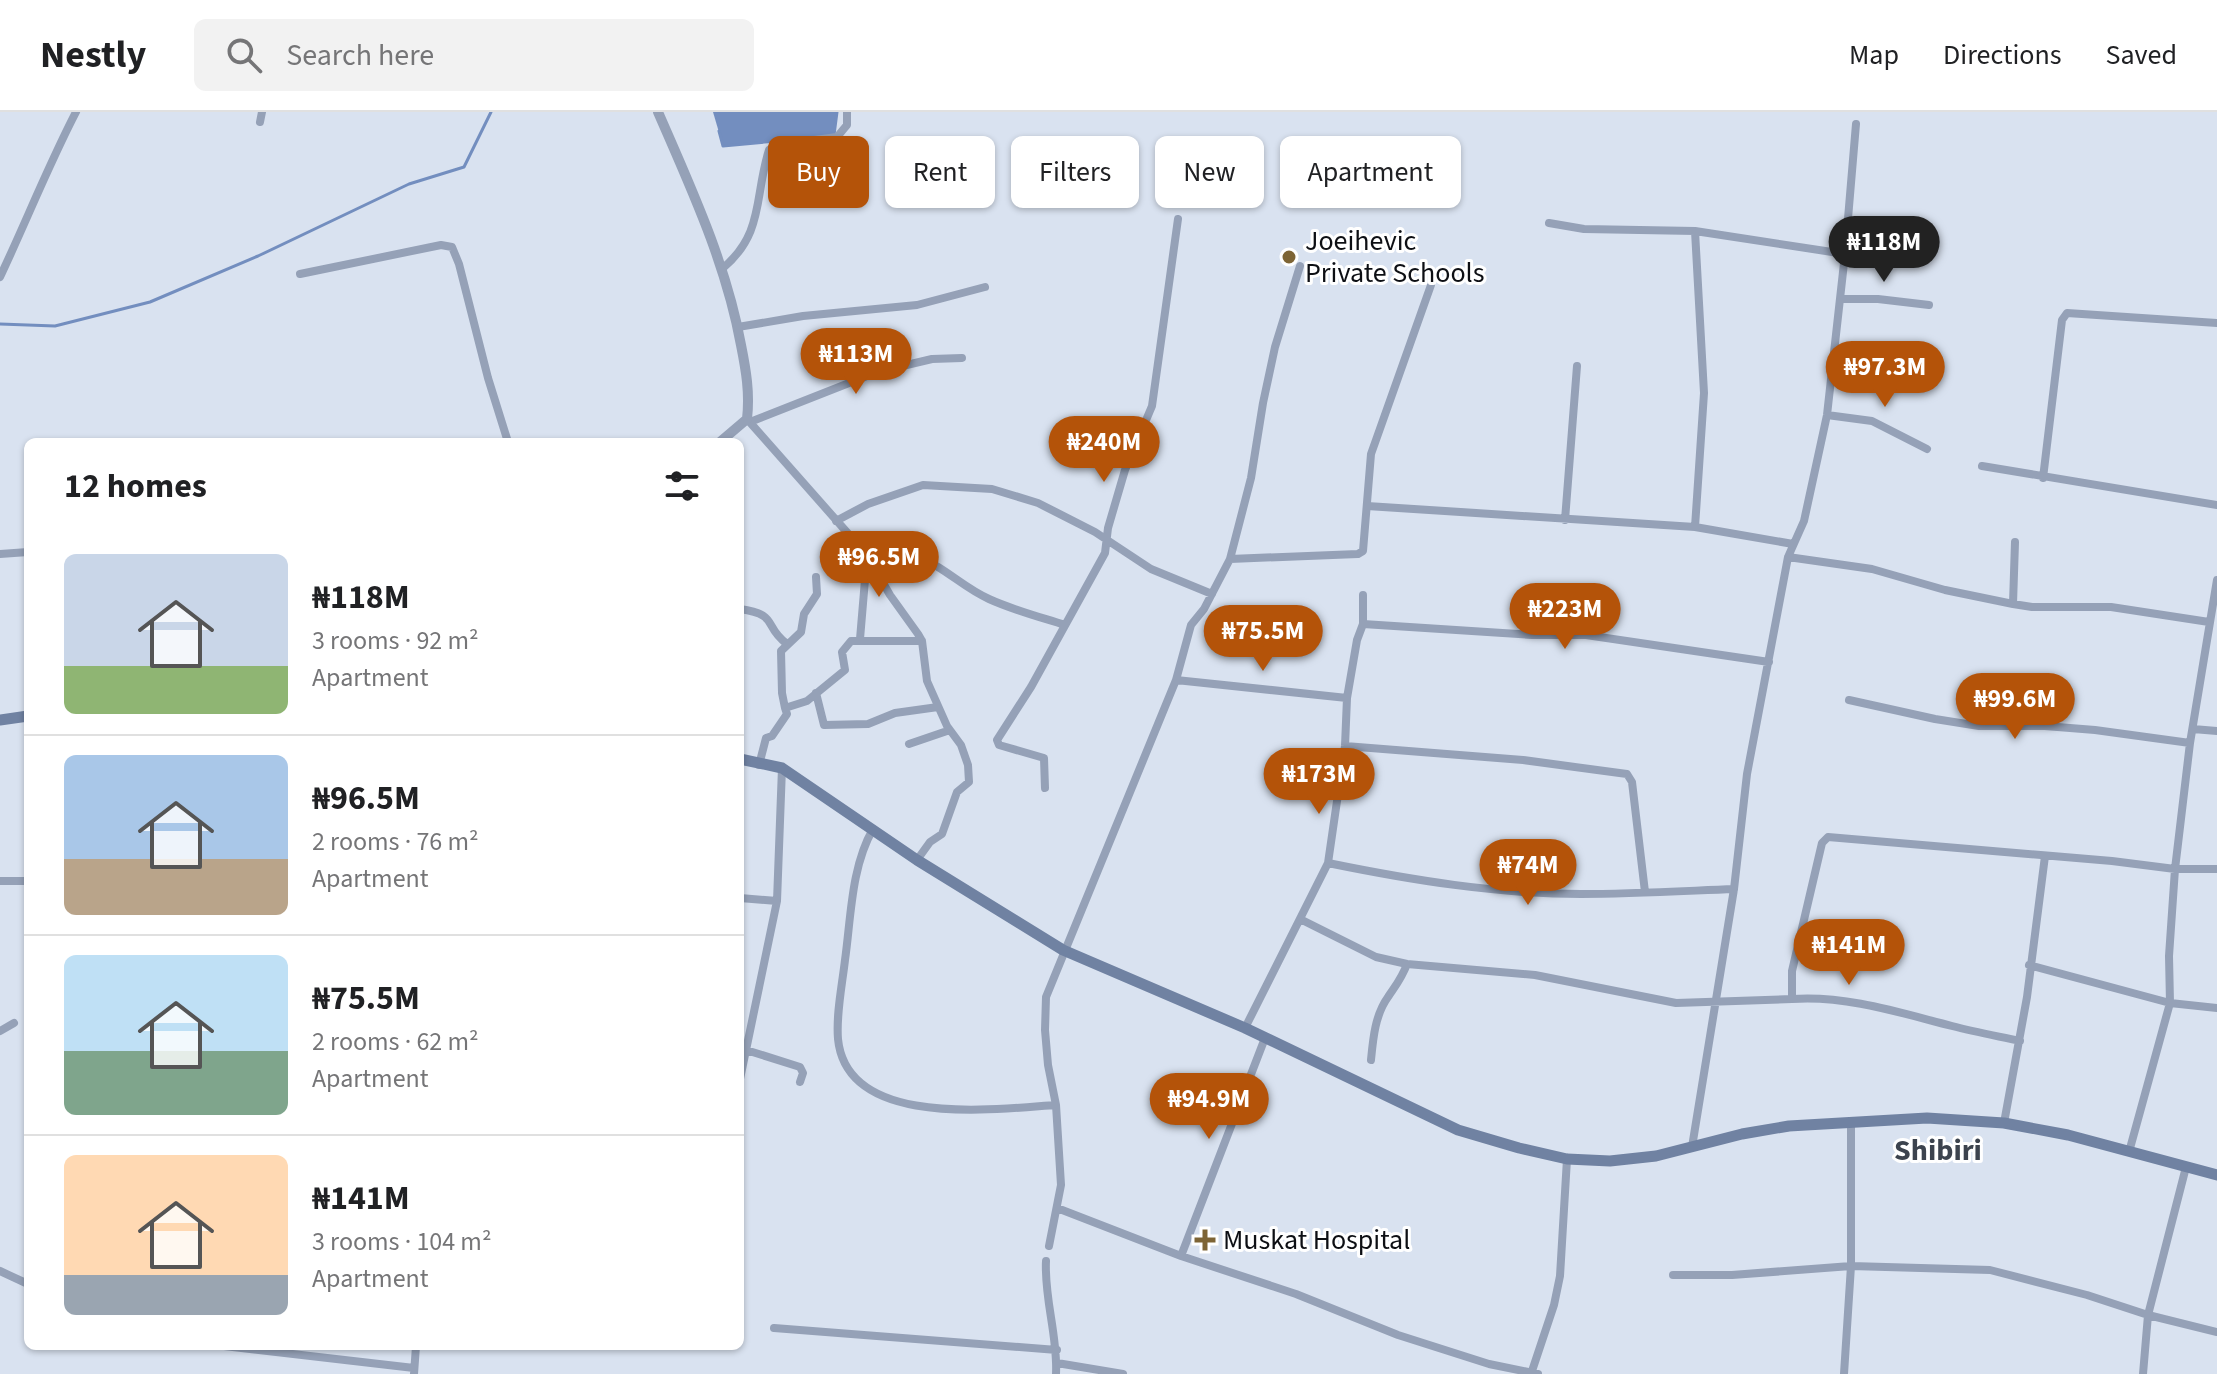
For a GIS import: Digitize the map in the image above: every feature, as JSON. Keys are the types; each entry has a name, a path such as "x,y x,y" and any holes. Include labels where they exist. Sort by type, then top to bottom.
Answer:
{"main road":[{"path":"0,720 24,717"},
{"path":"744,760 782,768 917,860 1063,950 1245,1028 1458,1130 1519,1148 1567,1159 1610,1161 1656,1156 1758,1131 1851,1121 1927,1118 2004,1123 2068,1135 2217,1175"}],"street":[{"path":"0,277 24,229 47,167 76,112"},
{"path":"658,112 708,227 722,269 747,374 748,420 874,565 890,595 922,641 927,681 950,730 961,745 968,765 969,782 957,792 942,834 930,842 917,860"},
{"path":"722,269 747,242 763,190 769,150 777,145 837,137 847,125 847,112"},
{"path":"1692,1147 1734,889 1747,774 1788,557 1804,521 1827,415 1856,124"},
{"path":"1045,788 1044,758 999,745 997,740 1096,573 1125,470 1152,406 1178,219"},
{"path":"1549,223 1584,229 1695,231 1845,254"},
{"path":"1695,231 1704,393 1695,527"},
{"path":"300,274 441,245 452,247 507,438"},
{"path":"1049,1246 1061,1185 1056,1105 1048,1065 1046,997 1176,680 1191,625 1230,559 1251,478 1275,347 1300,266"},
{"path":"1230,559 1358,554 1363,551 1371,454 1431,285"},
{"path":"738,327 803,316 917,305 985,287"},
{"path":"1840,299 1929,305"},
{"path":"2043,478 2062,320 2067,313 2217,323"},
{"path":"725,438 748,420 877,372 932,359 962,358"},
{"path":"1565,520 1577,366"},
{"path":"1827,415 1872,421 1927,449"},
{"path":"1982,466 2217,505"},
{"path":"836,521 868,504 923,485 992,489 1038,503 1095,532 1151,569 1212,594"},
{"path":"1367,506 1695,527 1793,544"},
{"path":"2013,604 2015,542"},
{"path":"0,554 24,552"},
{"path":"874,565 887,557 904,554 921,559 939,567 987,599 1065,625"},
{"path":"860,639 867,555"},
{"path":"1788,557 1872,569 1945,590 2032,607 2111,607 2209,622"},
{"path":"759,765 766,738 772,736 787,714 782,693 781,651 801,632 804,614 817,594 816,577"},
{"path":"2129,1152 2170,1003 2169,956 2175,869 2190,743 2217,580"},
{"path":"1245,1028 1328,863 1345,746 1347,698 1357,640 1363,624 1363,595"},
{"path":"744,610 764,614 770,619 778,638 787,644"},
{"path":"1363,624 1532,635 1586,635 1769,662"},
{"path":"785,708 807,701 845,670 842,652 851,641 922,641"},
{"path":"1176,680 1347,698"},
{"path":"816,693 824,725 831,727 868,724 895,713 938,707"},
{"path":"1849,700 1979,726 2095,730 2190,743"},
{"path":"2193,729 2217,731"},
{"path":"909,744 950,730"},
{"path":"1345,746 1523,760 1627,774 1632,782 1645,892"},
{"path":"782,768 777,901 744,1047 800,1067 803,1073 800,1082"},
{"path":"873,829 863,847 851,911 839,1011 838,1042 854,1079 884,1096 939,1110 1056,1105"},
{"path":"1792,999 1792,971 1822,843 1828,837 2175,869 2217,869"},
{"path":"2004,1123 2020,1041 2045,856"},
{"path":"1328,863 1428,881 1512,890 1580,894 1734,889"},
{"path":"0,881 24,881"},
{"path":"744,898 777,901"},
{"path":"1300,919 1376,957 1407,964 1535,975 1676,1003 1809,998 1897,1010 2020,1041"},
{"path":"1371,1060 1374,1031 1380,1013 1387,998 1402,980 1407,964"},
{"path":"2029,965 2170,1003 2217,1008"},
{"path":"0,1031 14,1023"},
{"path":"1181,1256 1265,1038"},
{"path":"1844,1374 1851,1266 1851,1121"},
{"path":"1531,1374 1554,1305 1560,1276 1567,1159"},
{"path":"2143,1374 2148,1315 2186,1167"},
{"path":"1057,1208 1181,1256 1296,1294 1398,1335 1489,1364 1538,1374"},
{"path":"1046,1261 1045,1274 1057,1350 1056,1374"},
{"path":"1673,1275 1732,1275 1851,1266 1990,1270 2217,1332"},
{"path":"0,1271 24,1282"},
{"path":"774,1328 1057,1350"},
{"path":"254,1350 414,1371 416,1350"},
{"path":"1057,1363 1123,1374"}],"water":[{"path":"713,112 837,112 834,136 768,136 768,142 723,146"}],"waterway":[{"path":"0,324 55,326 150,302 258,256 409,184 464,167 491,112"},
{"path":"834,135 837,112"},
{"path":"719,131 723,146 768,142"}],"place":[{"name":"Joeihevic Private Schools","path":"1289,257"},
{"name":"Muskat Hospital","path":"1205,1240"}],"district":[{"name":"Shibiri","path":"1938,1150"}]}
